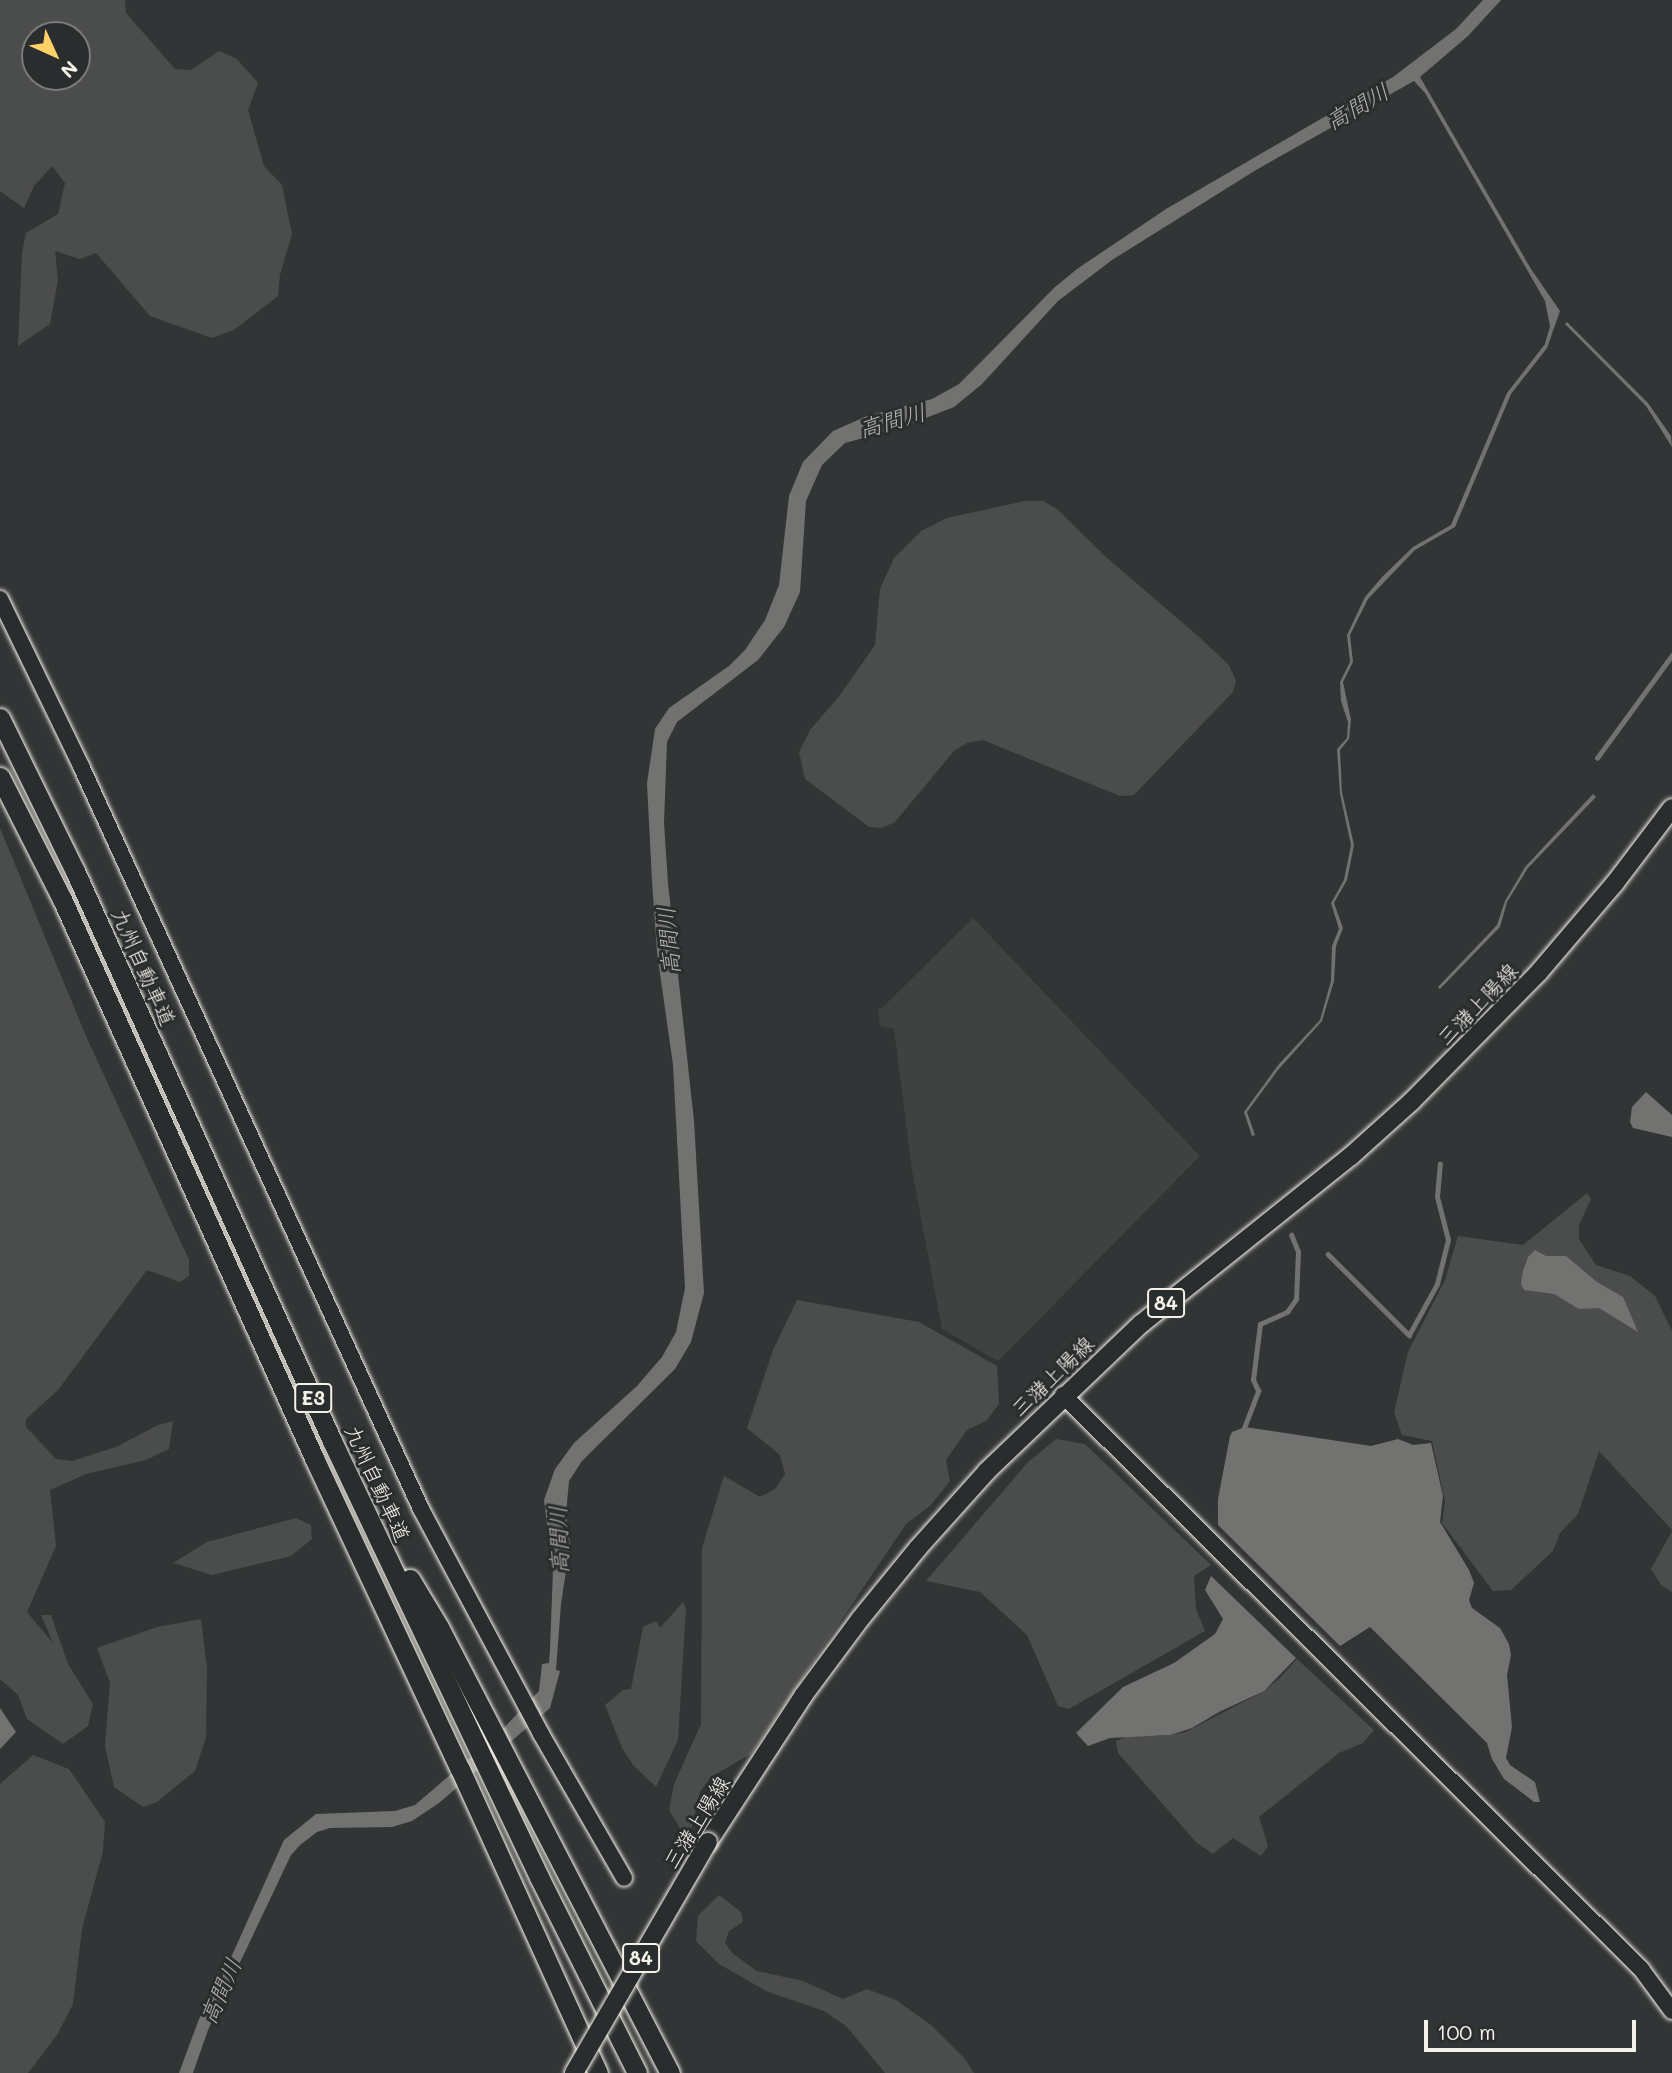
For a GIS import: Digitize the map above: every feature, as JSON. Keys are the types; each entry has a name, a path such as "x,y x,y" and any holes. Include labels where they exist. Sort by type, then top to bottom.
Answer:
{"highway":[{"name":"九州自動車道","path":"0,718 80,883 332,1441 533,1865 637,2073"},
{"name":"E3","path":"0,777 67,912 597,2073"},
{"path":"332,1441 439,1627 670,2073"}],"main road":[{"name":"三潴上陽線","path":"574,2073 708,1842 803,1696 861,1618 987,1471 1063,1395 1141,1324 1351,1156 1411,1102 1539,972 1615,883 1672,808"}],"street":[{"path":"0,599 81,766 421,1509 541,1734 624,1878"},
{"path":"1063,1395 1641,1969 1672,2011"}],"shaded area":[{"path":"0,0 125,0 126,13 175,69 191,70 219,51 237,59 258,83 248,110 264,166 282,185 292,234 280,275 278,296 234,330 212,338 150,316 96,253 80,259 55,251 58,280 50,324 18,346 22,253 26,233 58,214 65,183 52,166 34,186 24,208 0,191"},
{"path":"1025,501 1043,501 1057,509 1106,557 1198,636 1229,665 1236,681 1233,692 1134,795 1120,796 983,740 967,743 954,751 895,822 882,828 869,827 805,779 799,752 810,730 840,695 875,645 880,589 894,558 921,531 947,518"},
{"path":"0,828 86,1036 189,1260 189,1276 180,1282 147,1270 58,1390 26,1419 26,1427 56,1459 72,1461 116,1447 158,1425 173,1421 169,1449 146,1460 86,1474 50,1490 56,1546 27,1612 53,1643 41,1615 51,1615 68,1664 93,1704 88,1726 63,1744 27,1719 18,1695 0,1679"},
{"path":"973,918 1200,1156 998,1361 942,1329 912,1170 894,1029 880,1026 878,1008 882,1008"},
{"path":"1587,1193 1591,1199 1579,1225 1579,1239 1596,1265 1630,1276 1655,1296 1672,1331 1672,1530 1599,1451 1578,1514 1560,1533 1553,1551 1511,1590 1493,1591 1442,1523 1445,1501 1432,1441 1402,1435 1394,1413 1408,1352 1445,1280 1458,1236 1523,1245"},
{"path":"797,1300 919,1322 997,1366 999,1404 986,1421 967,1430 946,1460 950,1481 930,1506 906,1524 752,1753 711,1777 700,1792 692,1827 685,1836 669,1810 674,1784 701,1724 702,1548 724,1476 760,1497 775,1489 785,1474 780,1455 747,1428 773,1350"},
{"path":"1056,1439 1085,1444 1211,1565 1194,1576 1196,1609 1205,1631 1069,1709 1058,1706 1027,1635 980,1592 926,1581 1028,1462"},
{"path":"296,1518 311,1525 312,1539 291,1556 212,1575 173,1563 207,1542"},
{"path":"1672,1531 1672,1592 1661,1585 1651,1569"},
{"path":"683,1602 686,1608 678,1740 656,1787 633,1765 622,1748 605,1705 623,1690 631,1689 643,1627 656,1621 660,1628"},
{"path":"201,1619 207,1668 206,1737 195,1771 157,1802 143,1807 114,1787 105,1746 110,1683 97,1648 157,1627"},
{"path":"1297,1659 1374,1730 1363,1743 1339,1753 1259,1817 1268,1846 1261,1856 1233,1838 1213,1854 1196,1842 1118,1753 1116,1741 1127,1736 1161,1736 1186,1732 1260,1693 1279,1679"},
{"path":"33,1755 69,1769 105,1822 103,1851 82,1929 73,2004 57,2035 28,2073 0,2073 0,1784"},
{"path":"719,1895 741,1912 743,1922 729,1931 725,1943 733,1954 757,1971 803,1981 843,1999 867,1989 896,2000 931,2025 965,2059 974,2073 885,2073 846,2026 824,2011 766,1991 719,1964 696,1941 698,1916"}],"water":[{"name":"高間川","path":"1483,0 1501,0 1468,36 1420,77 1531,269 1560,311 1547,348 1511,394 1455,527 1415,550 1368,599 1350,635 1353,662 1343,682 1351,720 1349,739 1340,750 1342,792 1354,845 1347,880 1334,903 1343,928 1336,946 1334,981 1322,1021 1278,1070 1247,1112 1255,1135 1252,1136 1244,1112 1279,1064 1320,1020 1331,981 1332,946 1339,929 1331,903 1344,880 1351,845 1340,794 1337,749 1347,738 1348,722 1341,701 1340,682 1350,662 1347,635 1365,597 1382,577 1413,547 1451,525 1507,393 1545,344 1550,326 1545,301 1425,93 1414,81 1256,170 1112,260 1058,301 982,384 954,407 900,428 845,443 822,465 806,501 800,592 784,627 758,660 677,722 667,742 664,823 668,883 694,1121 704,1293 691,1342 675,1369 582,1461 569,1481 566,1514 570,1544 561,1604 556,1670 560,1671 550,1708 439,1803 412,1821 392,1827 330,1828 317,1832 300,1845 291,1855 208,2030 193,2073 179,2073 199,2019 215,1984 219,1984 284,1840 316,1814 395,1811 415,1805 499,1733 539,1691 542,1664 549,1663 554,1543 549,1540 544,1500 555,1469 574,1443 637,1386 662,1357 676,1332 685,1288 673,1065 657,952 652,881 647,783 655,729 669,708 729,666 745,650 765,620 779,585 789,496 803,462 833,431 867,416 932,399 959,384 1055,287 1077,269 1166,209 1393,77 1456,29"},
{"path":"1567,322 1648,403 1671,436 1672,447 1646,406 1565,324"},
{"path":"1593,794 1596,797 1528,868 1507,902 1500,927 1440,989 1438,987 1497,925 1505,901 1525,867"},
{"path":"1646,1092 1672,1115 1672,1137 1633,1128 1630,1122 1632,1107"},
{"path":"1535,1250 1546,1256 1566,1256 1597,1282 1623,1297 1638,1332 1599,1308 1579,1309 1554,1294 1524,1290 1521,1284 1523,1271 1528,1257"},
{"path":"1245,1427 1371,1446 1398,1439 1413,1445 1431,1443 1443,1496 1440,1522 1474,1583 1469,1600 1472,1608 1500,1628 1509,1644 1511,1655 1507,1675 1512,1727 1506,1758 1510,1765 1535,1782 1540,1802 1534,1802 1504,1779 1492,1759 1487,1743 1370,1627 1340,1646 1218,1525 1218,1499 1230,1436 1232,1432"},
{"path":"1211,1576 1296,1658 1264,1691 1192,1728 1170,1735 1110,1738 1088,1746 1076,1733 1123,1687 1174,1663 1215,1634 1223,1619 1205,1590"},
{"path":"0,1708 16,1732 0,1749"}],"waterway":[{"path":"1597,758 1672,655"},
{"path":"1328,1254 1409,1335 1437,1284 1448,1240 1437,1197 1440,1164"},
{"path":"1244,1428 1258,1391 1253,1380 1260,1324 1287,1312 1296,1299 1298,1252 1291,1235"}]}
